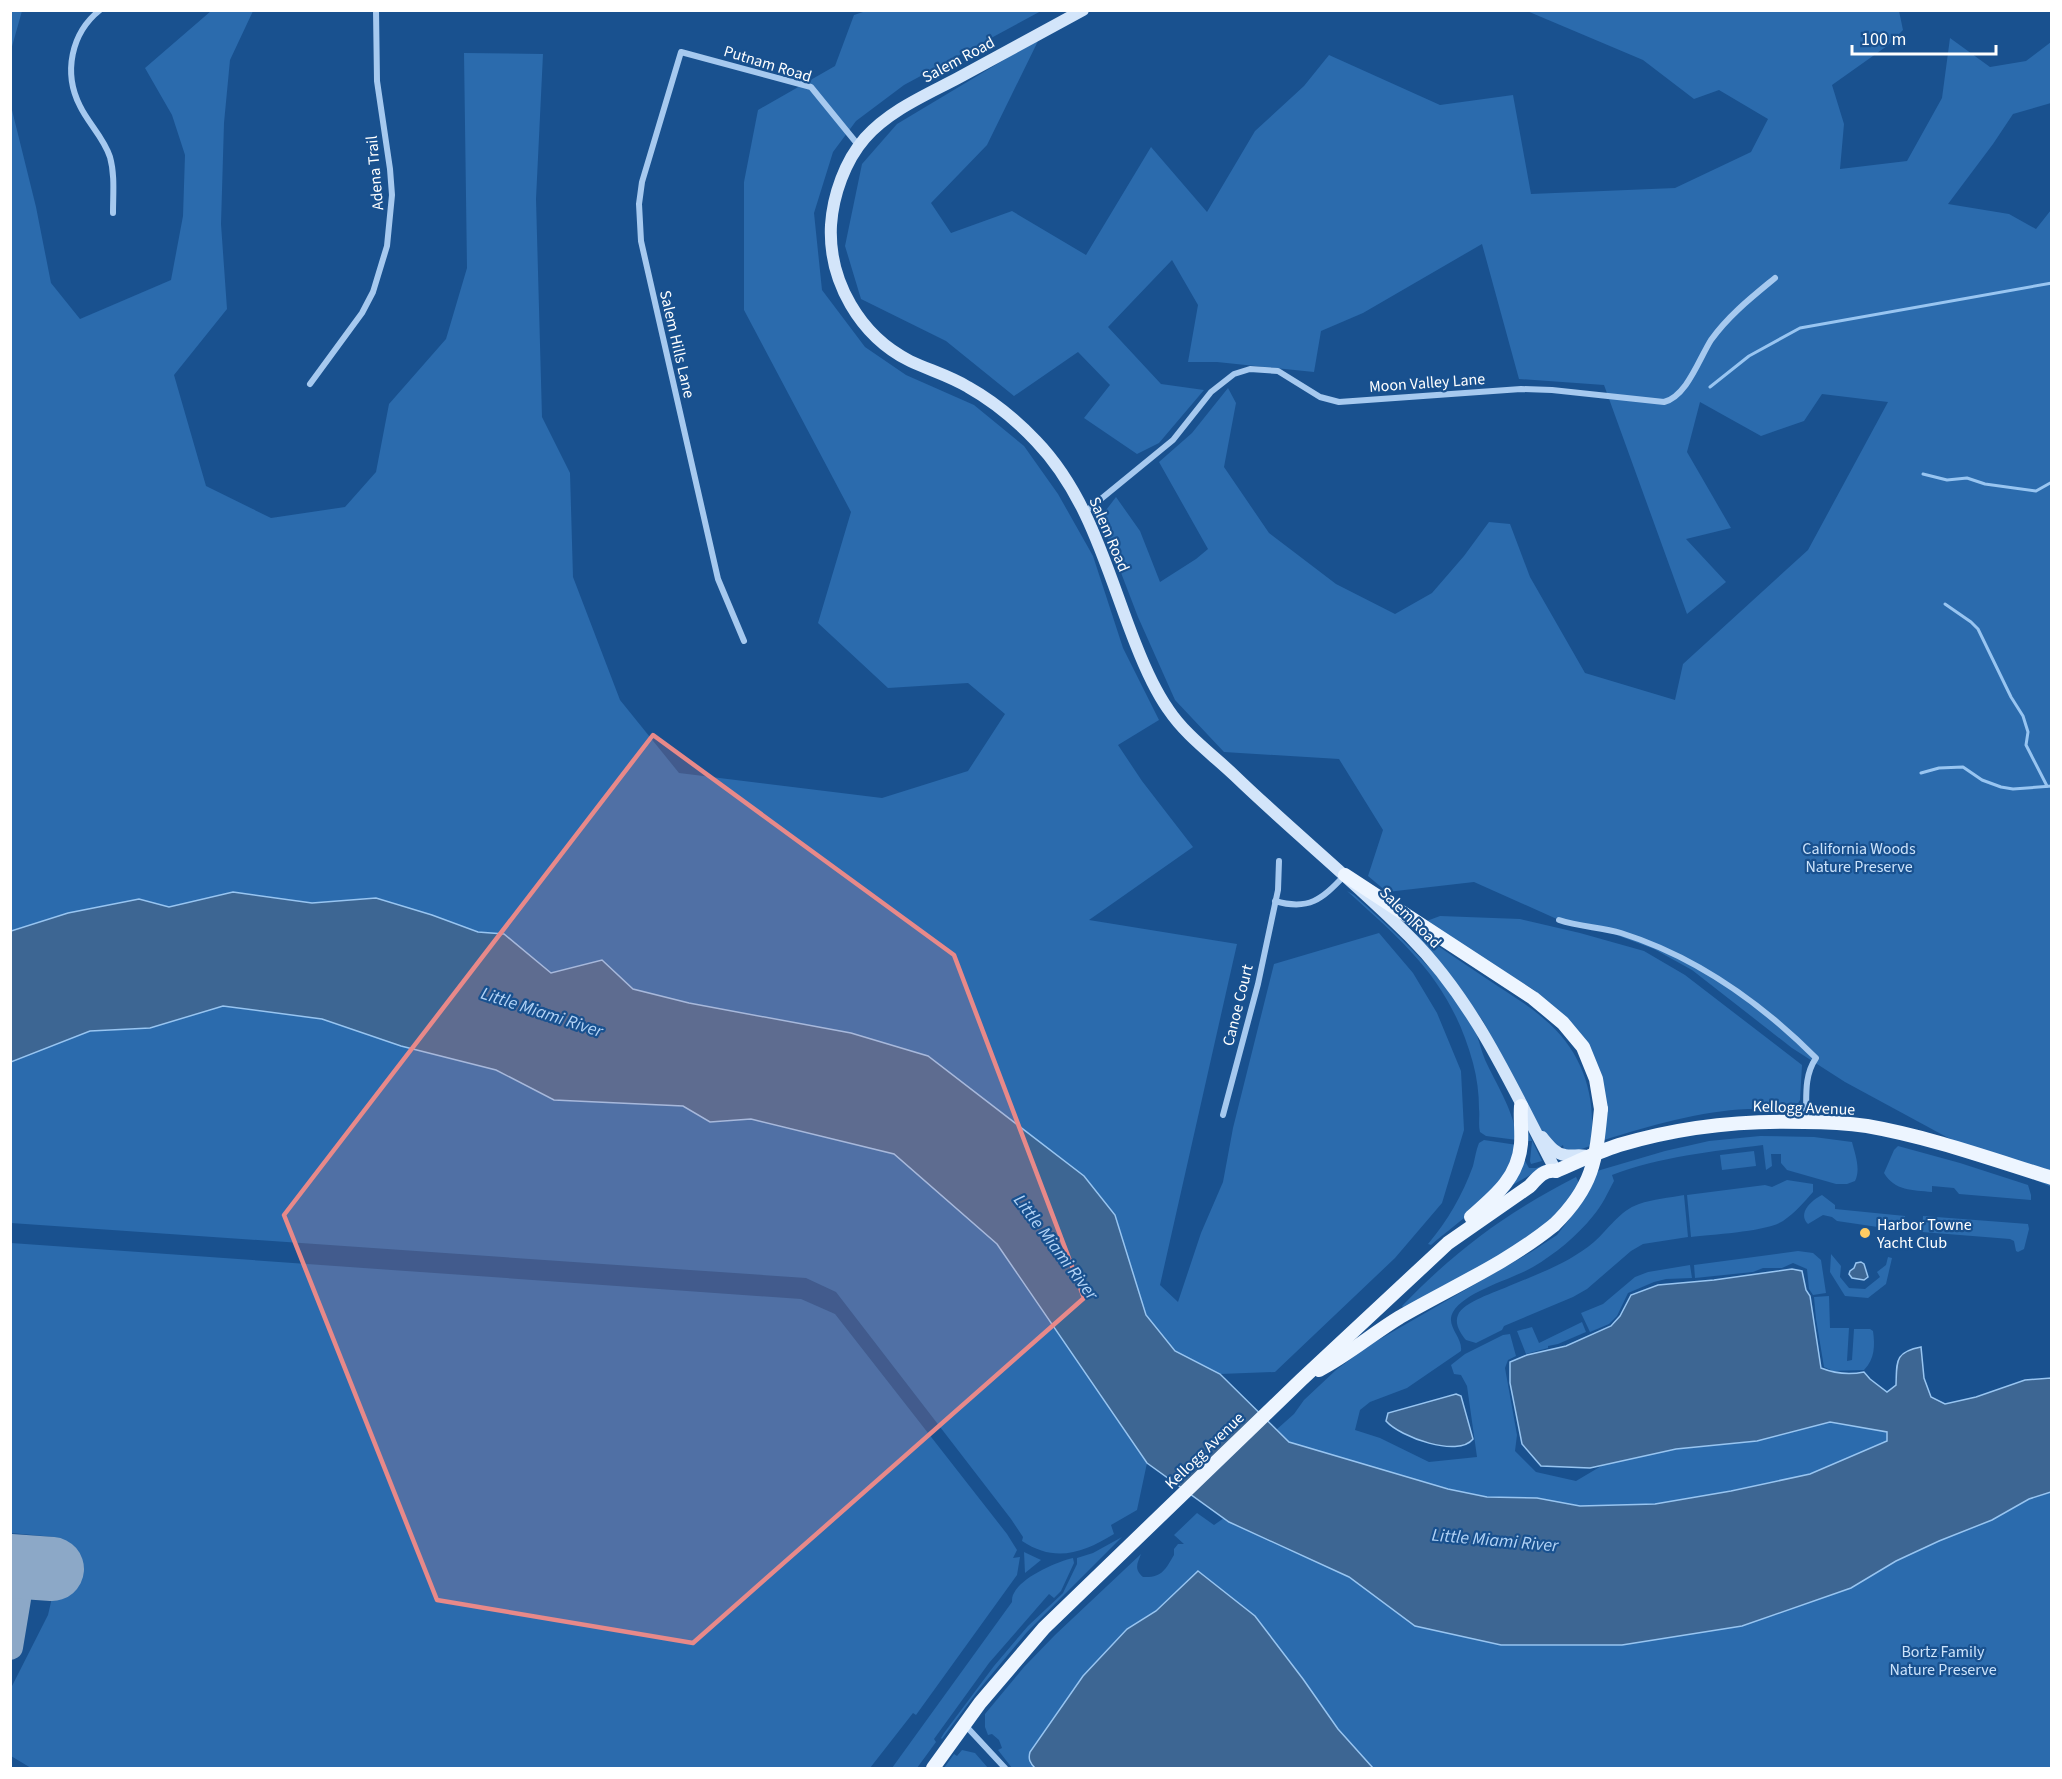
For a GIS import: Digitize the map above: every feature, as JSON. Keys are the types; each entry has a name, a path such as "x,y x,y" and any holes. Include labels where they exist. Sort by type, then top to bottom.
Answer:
{"main road":[{"path":"1301,1380 1336,1361 1400,1318 1515,1253 1554,1225 1569,1210 1587,1182 1594,1163 1601,1109 1596,1079 1583,1047 1563,1023 1533,998 1345,875"},
{"path":"1448,1243 1470,1218 1505,1186 1512,1175 1520,1155 1521,1106"},
{"name":"Kellogg Avenue","path":"933,1768 1011,1665 1044,1628 1301,1380 1448,1243 1530,1186 1538,1176 1638,1139 1691,1128 1739,1122 1806,1122 1842,1123 1899,1133 1943,1144 2052,1178"}],"street":[{"path":"100,10 76,41 70,67 71,81 80,108 110,157 113,172 113,213"},
{"name":"Adena Trail","path":"310,384 362,314 373,292 387,246 392,195 377,81 376,10"},
{"name":"Salem Road","path":"1083,10 897,111 866,137 842,177 836,195 831,227 833,260 838,278 853,309 879,340 909,360 964,384 1017,422 1053,460 1085,512 1145,667 1167,708 1196,742 1345,875 1411,938 1444,976 1482,1031 1556,1171"},
{"name":"Putnam Road","path":"681,52 811,87 859,146"},
{"name":"Salem Hills Lane","path":"681,52 642,182 639,204 641,241 718,579 744,640"},
{"name":"Moon Valley Lane","path":"1085,512 1173,440 1211,392 1234,374 1243,370 1263,369 1278,372 1320,397 1339,402 1521,389 1552,390 1664,402 1677,396 1683,389 1721,327 1775,278"},
{"name":"Canoe Court","path":"1223,1114 1258,984 1280,873 1279,861"},
{"path":"1275,902 1297,906 1318,900 1345,875"},
{"path":"1559,920 1620,933 1678,956 1739,992 1767,1013 1816,1058 1809,1069 1807,1079 1806,1122"},
{"name":"Salem Road","path":"1533,1128 1557,1152 1565,1155 1583,1154 1589,1157"},
{"path":"965,1724 1005,1768"}],"highlighted area":[{"path":"653,735 954,955 1084,1298 693,1643 437,1600 284,1215"}],"green space":[{"path":"10,11 22,11 11,50"},
{"path":"211,11 253,11 230,60 224,123 221,224 227,309 174,375 206,486 271,518 345,507 376,472 389,404 446,339 467,268 464,53 543,54 536,199 542,417 570,473 573,577 620,700 679,773 882,798 968,771 1005,714 968,683 888,688 818,623 851,512 744,310 744,182 758,110 835,66 854,15 866,11 1041,11 904,85 856,121 833,152 814,213 822,290 865,347 906,375 974,405 1024,446 1058,494 1093,556 1123,648 1159,720 1118,745 1142,781 1193,847 1089,920 1237,944 1160,1285 1178,1302 1201,1233 1223,1182 1233,1128 1274,964 1379,933 1413,973 1437,1013 1461,1071 1464,1130 1442,1203 1395,1258 1275,1372 1220,1374 1175,1351 1146,1315 1115,1215 1084,1177 928,1056 851,1033 689,1003 633,989 602,961 551,973 504,934 478,932 376,898 312,903 233,892 169,907 139,899 68,913 11,931 10,102 36,207 51,283 80,319 171,280 183,216 185,155 172,115 145,68"},
{"name":"California Woods Nature Preserve","path":"1527,11 1899,11 1903,30 1887,46 1832,85 1844,124 1840,169 1907,161 1942,98 1950,38 1990,67 2026,61 2051,42 2051,103 2013,114 1948,204 2009,214 2036,229 2051,210 2051,1187 1965,1147 1845,1082 1792,1048 1692,970 1654,949 1603,930 1559,920 1474,882 1387,892 1368,876 1383,830 1339,759 1224,752 1175,700 1138,617 1100,518 1116,497 1140,531 1160,582 1208,549 1159,462 1192,433 1228,388 1236,403 1224,467 1269,533 1336,584 1395,614 1432,593 1489,522 1510,524 1530,577 1585,673 1675,700 1683,664 1808,550 1888,402 1822,394 1804,421 1761,436 1700,402 1687,452 1731,528 1686,539 1726,582 1687,614 1604,385 1519,379 1482,244 1363,313 1321,331 1314,372 1217,362 1188,362 1198,305 1172,260 1108,327 1161,384 1204,390 1159,443 1137,454 1084,418 1110,385 1078,352 1014,396 946,341 861,299 845,246 862,164 897,124 1039,39 987,145 931,203 951,233 1012,211 1086,255 1151,147 1207,212 1255,131 1304,86 1329,55 1440,105 1513,95 1531,194 1675,188 1751,152 1768,119 1719,90 1694,99 1643,60"},
{"path":"1347,891 1421,959 1465,1013 1509,1110 1517,1140 1486,1136 1480,1132 1478,1091 1474,1069 1464,1035 1452,1009 1424,966"},
{"path":"1440,916 1520,919 1644,951 1685,975 1802,1065 1800,1100 1796,1107 1790,1110 1748,1109 1711,1113 1604,1140 1605,1117 1564,1017 1534,990 1424,922"},
{"path":"1419,933 1534,1010 1558,1032 1578,1061 1585,1077 1592,1111 1590,1146 1576,1151 1564,1150 1563,1145 1559,1148 1544,1137 1483,1021 1441,963 1416,935"},
{"path":"223,1006 322,1019 401,1046 496,1070 554,1100 683,1106 710,1122 751,1119 894,1154 997,1244 1147,1463 1137,1510 1111,1525 1114,1534 1091,1546 1069,1553 1046,1552 1022,1541 1023,1537 1011,1519 836,1292 806,1278 11,1223 11,1062 90,1031 150,1028"},
{"path":"1527,1130 1542,1161 1531,1164 1532,1141 1525,1141"},
{"path":"1760,1136 1814,1137 1852,1142 1857,1167 1855,1181 1836,1184 1787,1170 1781,1163 1781,1154 1771,1154 1772,1166 1766,1170 1763,1145 1667,1159 1612,1175 1614,1181 1599,1208 1580,1231 1565,1244 1533,1267 1478,1292 1459,1305 1453,1312 1451,1322 1461,1351 1407,1388 1370,1402 1360,1410 1355,1430 1380,1438 1429,1462 1477,1457 1467,1386 1461,1375 1454,1374 1451,1365 1465,1354 1503,1335 1510,1334 1516,1356 1508,1360 1505,1368 1517,1435 1515,1451 1536,1472 1576,1481 1603,1465 1676,1449 1757,1441 1830,1422 1887,1432 1887,1441 1810,1474 1731,1491 1655,1504 1580,1506 1537,1498 1487,1497 1448,1489 1288,1442 1276,1430 1336,1370 1368,1346 1557,1235 1578,1208 1597,1171 1709,1141"},
{"path":"1484,1140 1517,1145 1506,1175 1470,1213 1431,1245 1428,1244 1459,1198 1473,1166 1479,1143"},
{"path":"1898,1146 2028,1185 2031,1200 1959,1194 1954,1188 1932,1186 1932,1192 1899,1186 1888,1179 1884,1173"},
{"path":"1754,1151 1756,1166 1722,1170 1720,1155"},
{"path":"1525,1156 1529,1168 1544,1165 1544,1167 1511,1186"},
{"path":"1576,1177 1579,1183 1569,1199 1536,1235 1405,1309 1402,1306 1443,1267 1483,1234 1527,1204"},
{"path":"1787,1180 1813,1184 1813,1192 1783,1221 1765,1228 1691,1237 1687,1195 1765,1185 1772,1187"},
{"path":"1684,1195 1688,1237 1643,1244 1631,1251 1587,1289 1504,1326 1502,1330 1476,1343 1466,1340 1462,1335 1457,1325 1457,1318 1466,1306 1574,1256 1594,1242 1632,1207"},
{"path":"1822,1195 1835,1205 1835,1209 1905,1216 1905,1231 1837,1221 1823,1215 1808,1224 1804,1216 1805,1211 1810,1203"},
{"path":"1923,1216 2028,1224 2029,1229 2024,1249 2018,1252 2014,1241 2010,1239 1922,1232"},
{"path":"11,1243 801,1299 835,1314 1007,1534 1017,1550 1013,1558 1020,1557 1017,1575 916,1715 913,1713 870,1768 31,1768 11,1756 11,1688 48,1615 51,1602 54,1537 11,1533"},
{"path":"1798,1251 1813,1253 1821,1260 1826,1293 1813,1295 1809,1289 1807,1269 1793,1263 1782,1268 1763,1268 1753,1272 1695,1278 1694,1265"},
{"path":"1831,1254 1841,1266 1840,1277 1849,1288 1865,1289 1880,1277 1877,1272 1886,1265 1888,1257 1892,1258 1886,1284 1868,1298 1845,1296 1830,1272"},
{"path":"1690,1265 1692,1278 1666,1279 1628,1293 1617,1316 1609,1324 1590,1332 1581,1313 1603,1304 1635,1277 1648,1272"},
{"path":"1829,1296 1830,1328 1849,1328 1847,1361 1852,1360 1854,1329 1873,1331 1873,1352 1864,1370 1833,1371 1824,1367 1814,1297"},
{"path":"1582,1322 1586,1332 1548,1346 1548,1348 1526,1354 1517,1331 1532,1327 1539,1343"},
{"name":"Bortz Family Nature Preserve","path":"2051,1492 2051,1768 1373,1768 1338,1729 1255,1616 1198,1571 1156,1611 1127,1630 1030,1764 1035,1768 1012,1768 998,1750 1002,1748 999,1740 992,1734 988,1735 985,1727 985,1714 1024,1667 1141,1554 1137,1566 1143,1577 1155,1576 1162,1572 1174,1555 1174,1549 1178,1544 1184,1544 1174,1535 1197,1513 1214,1525 1224,1518 1349,1577 1415,1626 1742,1626 1851,1588 1896,1561 1992,1520 2029,1499"},
{"path":"1122,1537 1027,1632 977,1692 942,1739 944,1733 994,1666 1028,1626 1063,1593 1077,1564 1077,1558 1093,1553"},
{"path":"1024,1552 1041,1560 1025,1573"},
{"path":"1073,1558 1074,1563 1061,1591 1054,1598 1049,1594 989,1663 934,1739 936,1742 917,1768 892,1768 1012,1602 1018,1587 1040,1571"},
{"path":"962,1750 975,1753 988,1768 944,1768 954,1754 957,1756"}],"water":[{"name":"Little Miami River","path":"233,892 312,903 376,898 478,932 504,934 551,973 602,960 633,989 689,1003 851,1033 928,1056 1084,1176 1115,1215 1146,1315 1175,1351 1220,1374 1289,1442 1448,1489 1487,1497 1537,1498 1580,1506 1655,1504 1810,1474 1887,1441 1887,1432 1830,1422 1757,1441 1676,1449 1590,1468 1541,1466 1522,1444 1510,1383 1510,1362 1527,1355 1566,1346 1611,1326 1620,1316 1631,1295 1658,1285 1792,1269 1802,1271 1806,1290 1810,1296 1821,1368 1842,1373 1864,1372 1887,1392 1896,1385 1897,1364 1901,1355 1921,1347 1924,1378 1931,1397 1945,1404 1976,1397 2025,1380 2051,1378 2051,1492 2029,1499 1992,1520 1896,1561 1851,1588 1742,1626 1622,1645 1501,1645 1415,1626 1349,1577 1229,1522 1147,1463 997,1244 894,1154 751,1119 710,1122 683,1106 554,1100 496,1070 401,1046 322,1019 223,1006 150,1028 90,1031 11,1062 11,931 68,913 139,899 169,907"},
{"path":"1856,1263 1864,1264 1868,1277 1864,1280 1852,1278 1850,1271"},
{"path":"1456,1394 1461,1396 1473,1439 1466,1444 1443,1446 1429,1443 1403,1433 1386,1421 1388,1413"},
{"path":"1198,1571 1255,1616 1338,1729 1373,1768 1035,1768 1033,1766 1029,1759 1030,1752 1083,1676 1127,1629 1156,1611"}],"waterway":[{"path":"1710,387 1749,356 1800,328 2052,283"},
{"path":"1923,474 1947,480 1967,478 1985,484 2036,491 2052,482"},
{"path":"1945,604 1978,629 2011,697 2023,716 2028,732 2026,745 2047,786"},
{"path":"1921,773 1939,768 1963,767 1982,780 2001,787 2013,789 2052,786"}],"taxiway":[{"path":"10,1647 21,1567"}],"runway":[{"path":"10,1566 52,1569"}],"place":[{"name":"Harbor Towne Yacht Club","path":"1865,1233"}]}
